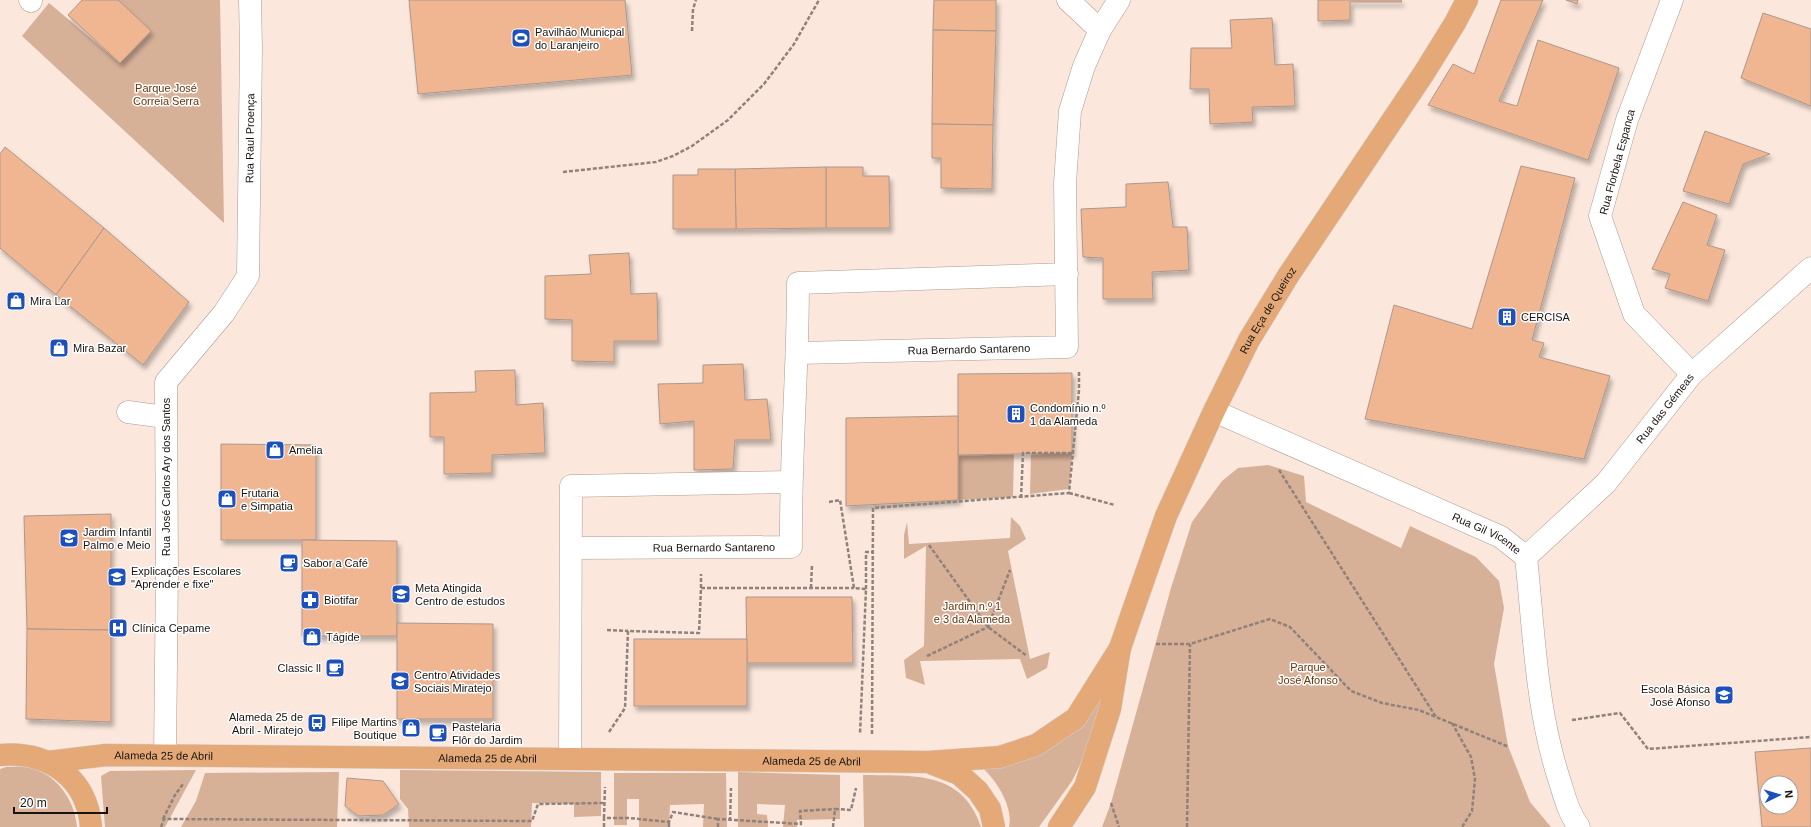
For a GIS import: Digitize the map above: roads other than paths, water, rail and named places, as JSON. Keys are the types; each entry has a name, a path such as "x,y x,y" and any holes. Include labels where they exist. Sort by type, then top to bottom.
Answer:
{"main road":[{"name":"Rua Eça de Queiroz","path":"1120,648 1166,516 1214,411 1249,340 1288,276 1424,73 1455,23 1467,0"},
{"name":"Alameda 25 de Abril","path":"48,762 106,755 928,762 1000,757 1036,745 1076,718 1120,648"},
{"path":"1059,827 1085,787 1110,709 1120,648"},
{"name":"Alameda 25 de Abril","path":"0,755 27,755 48,762 67,775 82,793 90,814 91,827"},
{"name":"Alameda 25 de Abril","path":"928,762 959,774 978,792 990,809 994,827"}],"street":[{"name":"Rua Raul Proença","path":"248,276 251,48 250,0"},
{"path":"1068,0 1100,30"},
{"name":"Rua Bernardo Santareno","path":"798,353 1067,347 1065,184 1070,111 1084,66 1100,30 1119,0"},
{"name":"Rua Florbela Espanca","path":"1672,0 1627,120 1600,216 1634,314 1692,374"},
{"name":"Rua das Gémeas","path":"1526,557 1606,482 1692,374 1811,268"},
{"name":"Rua Bernardo Santareno","path":"572,548 791,547 790,482 798,353 798,283 1067,274"},
{"name":"Rua José Carlos Ary dos Santos","path":"165,755 167,571 166,382 224,313 248,276"},
{"name":"Rua Gil Vicente","path":"1214,411 1501,537 1526,557 1539,689 1551,754 1571,817 1579,827"},
{"path":"128,412 165,417"},
{"path":"570,758 572,548 571,486 790,482"}],"place":[{"name":"Pavilhão Municpal do Laranjeiro","path":"521,38"},
{"name":"Mira Lar","path":"16,301"},
{"name":"CERCISA","path":"1507,317"},
{"name":"Mira Bazar","path":"59,348"},
{"name":"Condomínio n.º 1 da Alameda","path":"1016,414"},
{"name":"Amelia","path":"275,450"},
{"name":"Frutaria e Simpatia","path":"227,499"},
{"name":"Jardim Infantil Palmo e Meio","path":"69,538"},
{"name":"Sabor a Café","path":"289,563"},
{"name":"Explicações Escolares \"Aprender e fixe\"","path":"117,577"},
{"name":"Meta Atingida Centro de estudos","path":"401,594"},
{"name":"Biotifar","path":"310,600"},
{"name":"Clínica Cepame","path":"118,628"},
{"name":"Tágide","path":"312,637"},
{"name":"Classic ll","path":"335,668"},
{"name":"Centro Atividades Sociais Miratejo","path":"400,681"},
{"name":"Escola Básica José Afonso","path":"1724,695"},
{"name":"Alameda 25 de Abril - Miratejo","path":"317,723"},
{"name":"Filipe Martins Boutique","path":"411,728"},
{"name":"Pastelaria Flôr do Jardim","path":"438,733"}],"park label":[{"name":"Parque José Correia Serra","path":"166,94"},
{"name":"Jardim n.º 1 e 3 da Alameda","path":"972,612"},
{"name":"Parque José Afonso","path":"1308,673"}]}
